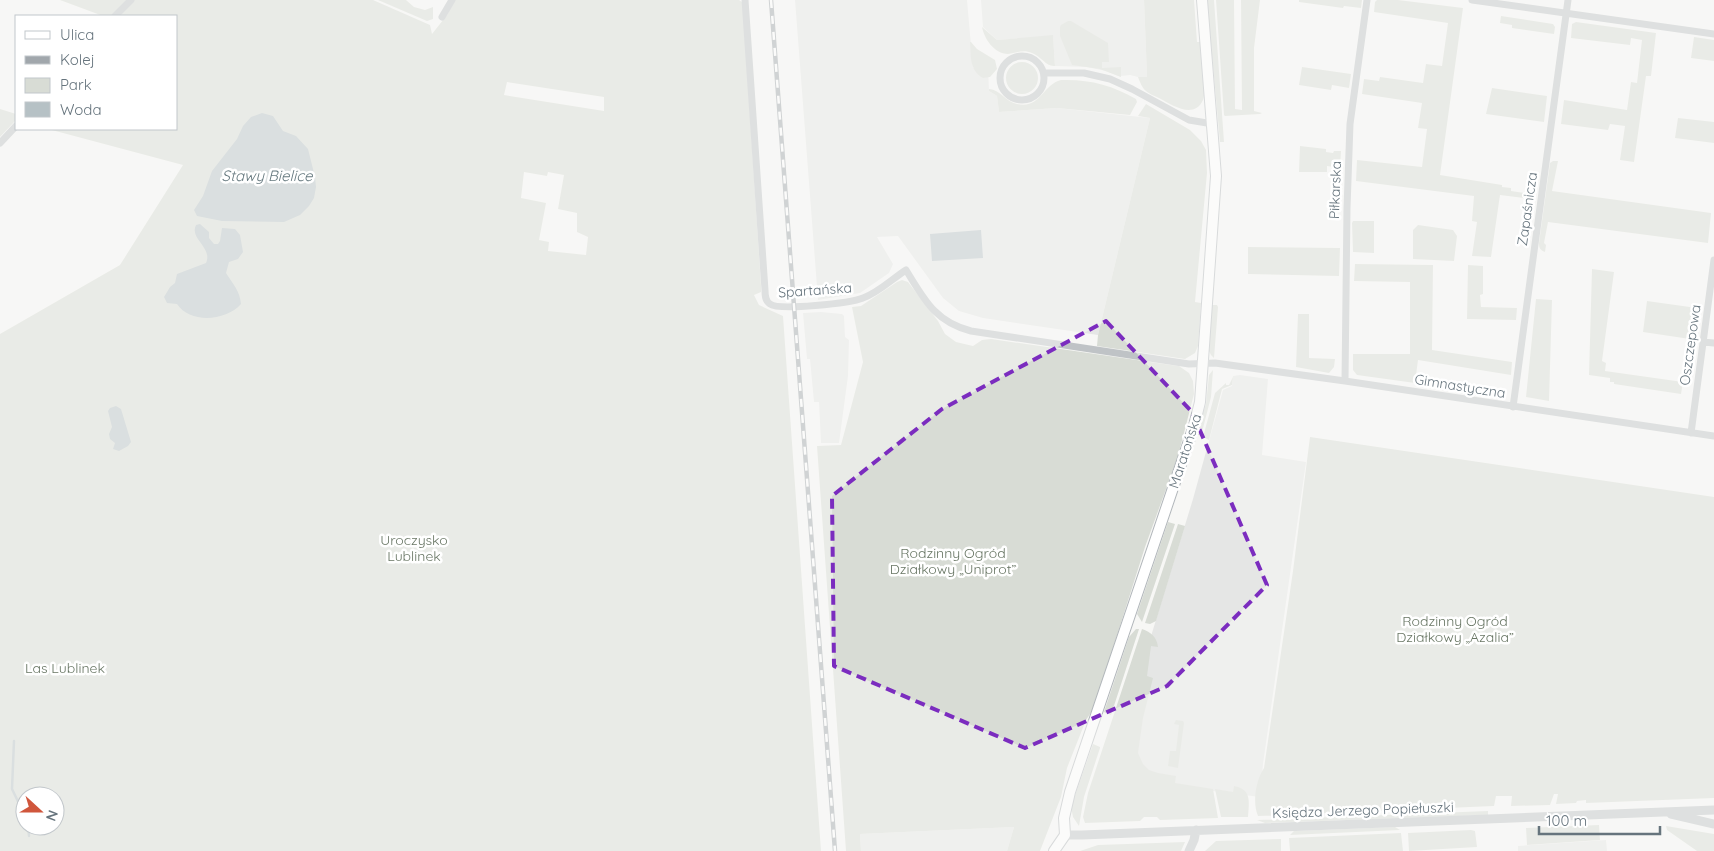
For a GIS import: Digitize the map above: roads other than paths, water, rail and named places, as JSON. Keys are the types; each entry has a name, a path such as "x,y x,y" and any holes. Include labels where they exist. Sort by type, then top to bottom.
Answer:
{"main road":[{"name":"Maratońska","path":"1065,835 1064,818 1070,792 1197,417 1200,402 1216,176 1202,0"},
{"path":"1054,851 1065,835"}],"street":[{"path":"117,15 131,0"},
{"path":"442,18 452,0"},
{"name":"Spartańska","path":"746,0 765,290 766,299 769,304 777,307 858,300 869,296 906,270 932,310 947,322 961,329 1189,364"},
{"name":"Piłkarska","path":"1345,381 1350,124 1367,0"},
{"path":"1472,0 1714,34"},
{"name":"Zapaśnicza","path":"1513,407 1568,0"},
{"path":"1015,57 1031,58 1037,62 1044,73 1042,88 1032,98 1026,100 1012,98 1002,88 1000,82 1004,67 1015,57"},
{"path":"1044,73 1084,73 1110,79 1185,118 1212,124"},
{"path":"0,143 15,127"},
{"name":"Oszczepowa","path":"1691,433 1714,260"},
{"path":"1703,342 1714,344"},
{"name":"Gimnastyczna","path":"1189,364 1215,363 1714,436"},
{"name":"Księdza Jerzego Popiełuszki","path":"1065,835 1714,810"},
{"name":"Księdza Jerzego Popiełuszki","path":"1661,812 1714,824"},
{"path":"1188,851 1194,840 1196,830"}],"water":[{"name":"Stawy Bielice","path":"262,113 273,116 283,131 296,136 308,149 316,187 314,198 309,206 300,215 284,222 222,221 197,216 194,210 203,196 212,171 237,139 243,126 251,117"},
{"path":"200,224 209,232 209,238 214,244 218,244 220,241 222,228 235,229 240,235 243,252 238,259 229,262 226,273 238,291 241,304 227,314 218,317 208,318 190,315 177,304 167,303 164,297 175,283 177,274 206,263 206,252 195,230 196,225"},
{"path":"981,230 983,258 932,261 930,234"},
{"path":"116,406 121,409 131,442 119,451 113,449 115,443 110,439 109,434 112,427 108,411"}],"waterway":[{"path":"14,741 12,789 15,795"}],"railway":[{"path":"771,0 835,851"}],"park label":[{"name":"Uroczysko Lublinek","path":"414,548"},
{"name":"Rodzinny Ogród Działkowy „Uniprot”","path":"953,562"},
{"name":"Rodzinny Ogród Działkowy „Azalia”","path":"1455,630"},
{"name":"Las Lublinek","path":"65,668"}]}
